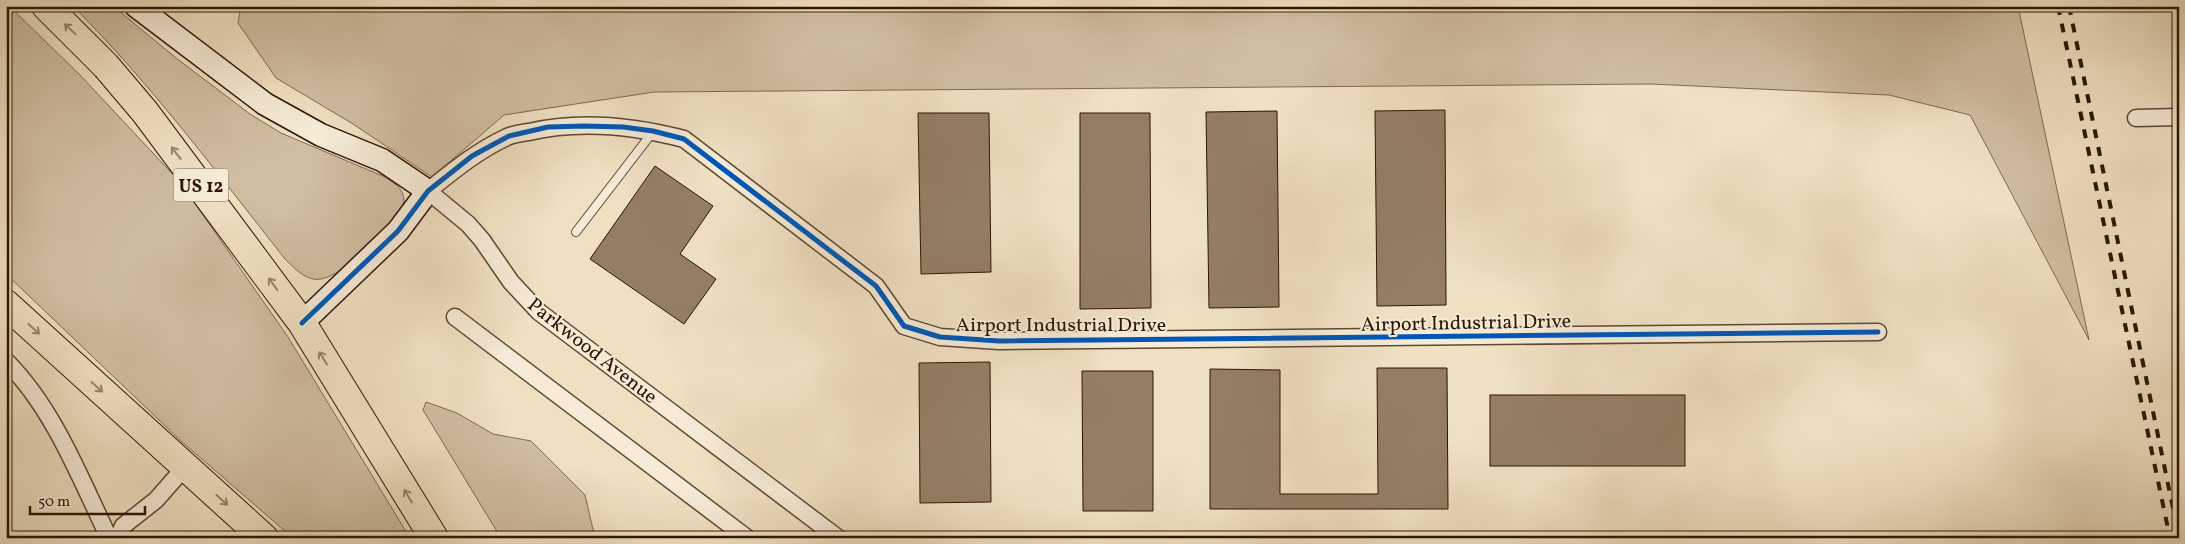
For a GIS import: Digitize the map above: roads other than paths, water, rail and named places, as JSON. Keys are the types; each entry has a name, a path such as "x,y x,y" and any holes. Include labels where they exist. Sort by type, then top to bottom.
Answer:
{"highway":[{"name":"US 12","path":"46,6 106,66 145,112 302,323 434,538"},
{"path":"6,304 264,538"}],"street":[{"name":"Parkwood Avenue","path":"136,6 265,104 321,135 382,160 428,191 468,224 482,240 511,282 539,312 838,538"},
{"path":"2136,118 2179,117"},
{"name":"Airport Industrial Drive","path":"302,323 398,231 428,191 472,156 508,136 548,127 584,126 622,127 653,131 684,139 876,286 904,326 940,337 1007,341 1878,332"},
{"path":"455,317 747,538"},
{"path":"6,361 35,396 53,426 109,538"},
{"path":"118,538 124,526 156,500 185,467"},
{"path":"714,512 730,538"}],"lane":[{"path":"576,232 653,131"}],"railway":[{"path":"2058,6 2170,538"},
{"path":"2069,6 2179,537"}]}
